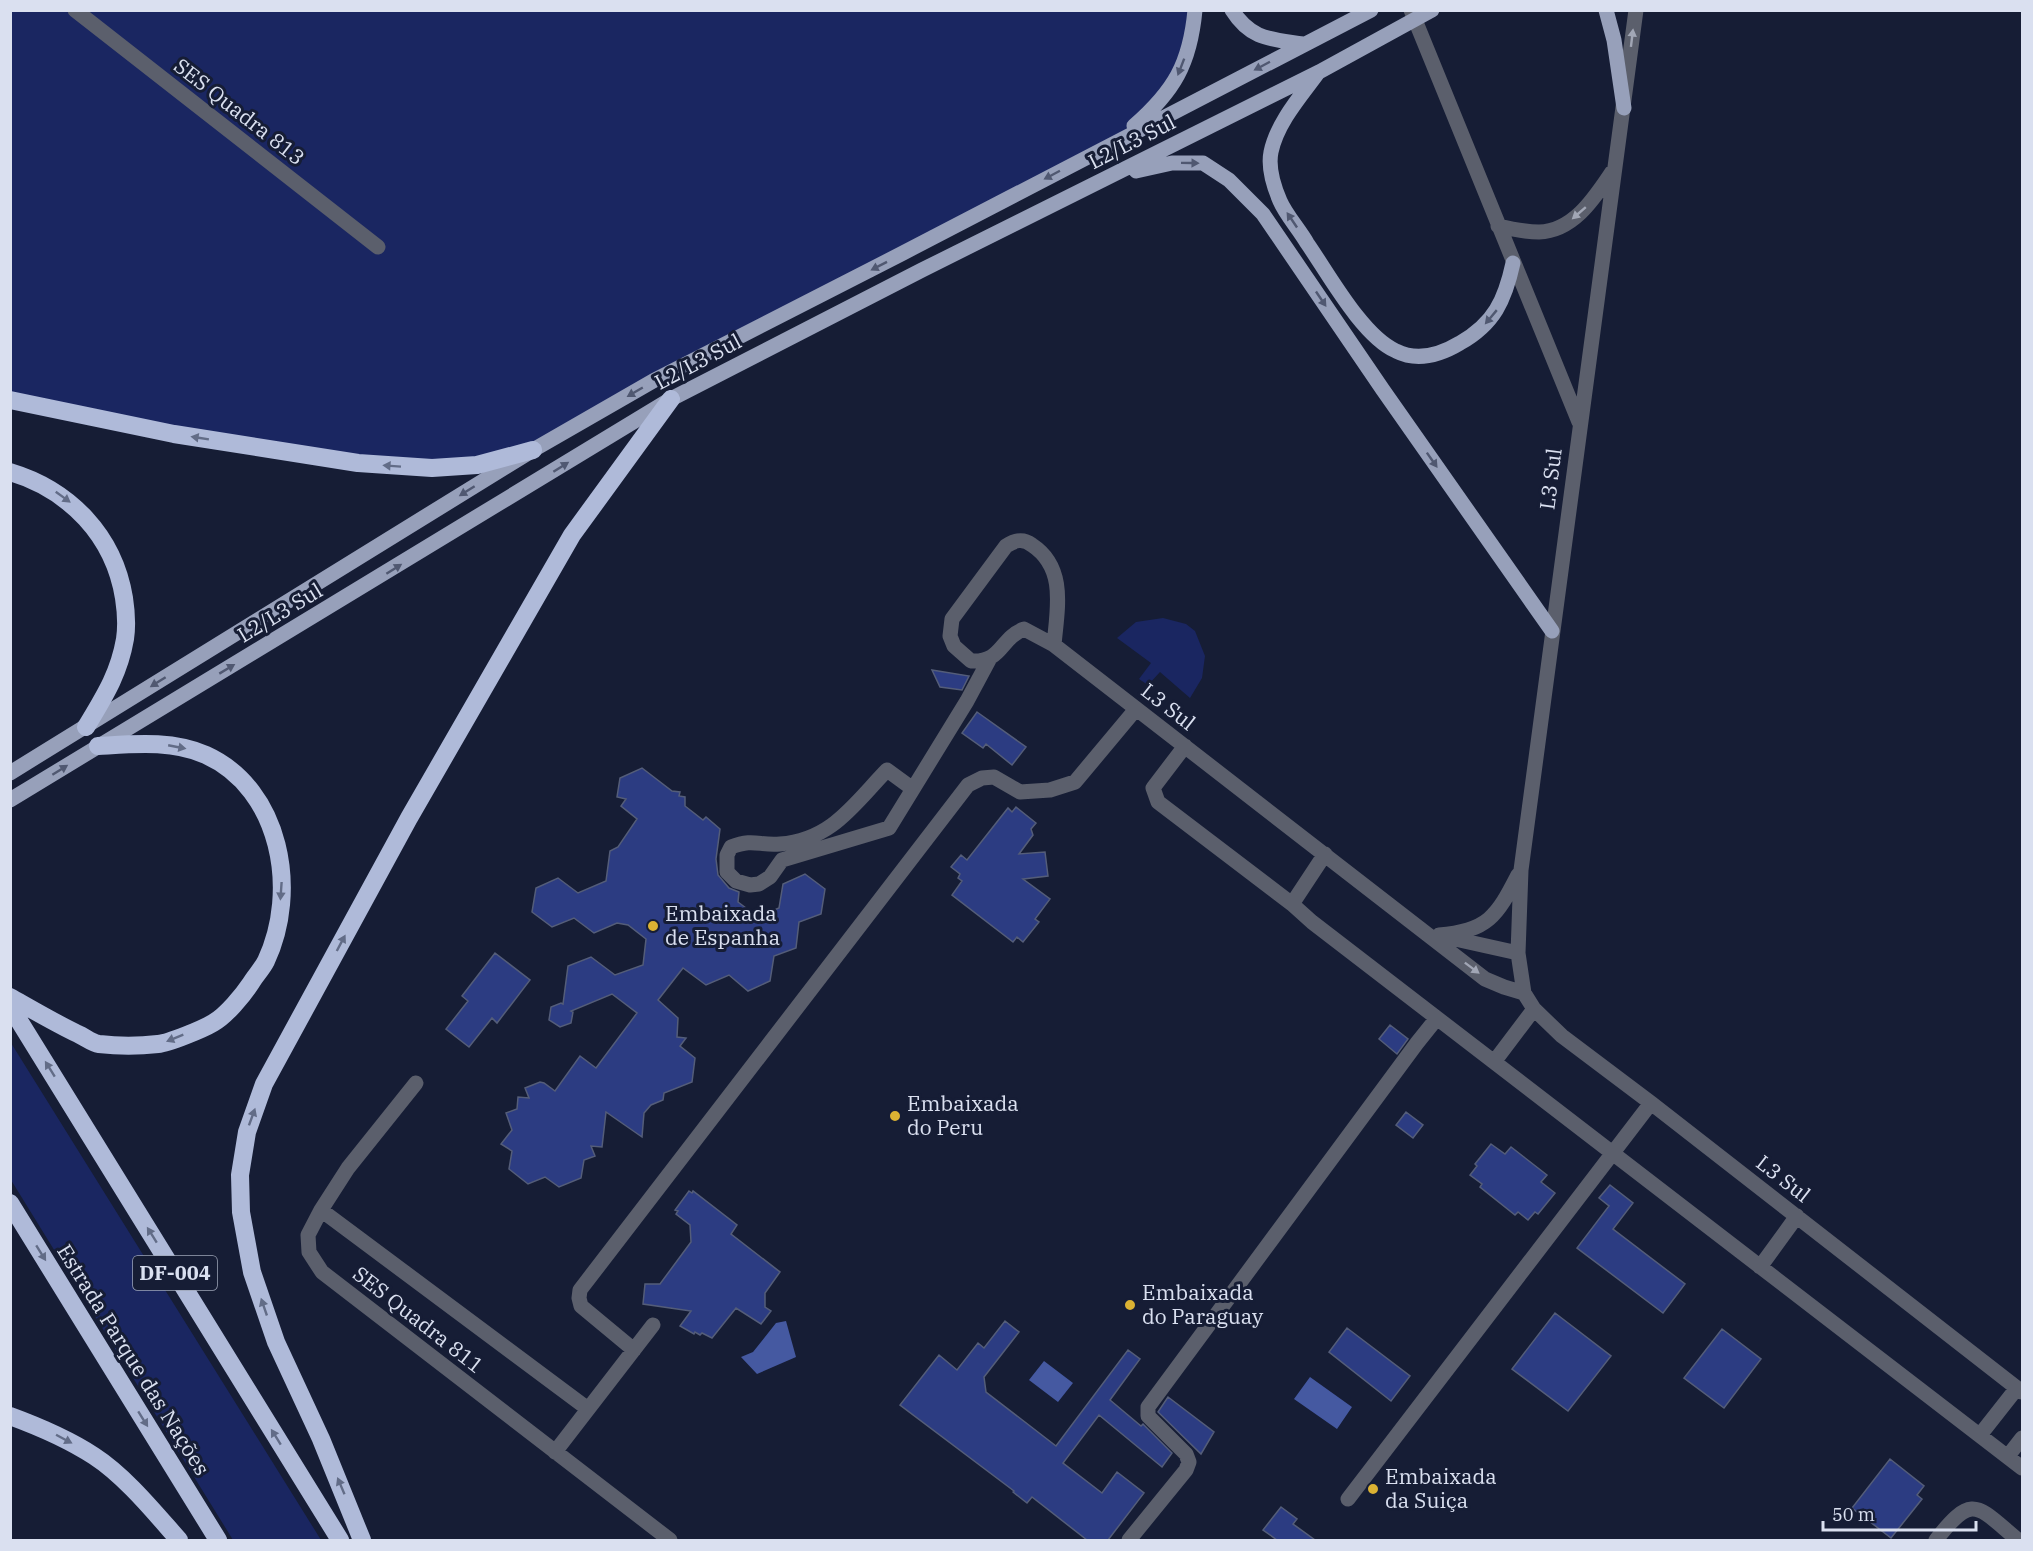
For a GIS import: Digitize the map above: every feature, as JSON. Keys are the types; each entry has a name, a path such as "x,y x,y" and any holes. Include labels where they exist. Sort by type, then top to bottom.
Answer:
{"highway":[{"path":"362,1540 321,1439 276,1342 252,1272 241,1212 240,1175 247,1132 264,1084 414,808 572,535 671,399"},
{"path":"10,400 174,434 358,463 432,468 477,465 533,450"},
{"path":"10,472 33,479 72,503 90,522 103,541 122,584 126,636 121,660 112,683 86,727"},
{"path":"10,997 97,1044 160,1044 215,1022 244,994 266,961 277,927 282,884 279,853 272,826 259,801 245,784 225,766 206,755 178,746 147,744 98,746"},
{"name":"DF-004","path":"10,1006 340,1540"},
{"name":"Estrada Parque das Nações","path":"10,1203 218,1540"},
{"path":"10,1416 60,1436 96,1457 141,1497 179,1540"}],"main road":[{"path":"1115,142 1158,105 1179,74 1193,32 1195,10"},
{"path":"1232,10 1241,25 1261,37 1303,44"},
{"name":"L2/L3 Sul","path":"10,773 533,450 653,381 903,254 1371,10"},
{"name":"L2/L3 Sul","path":"10,800 671,399 922,270 1319,72 1432,10"},
{"path":"1606,10 1614,40 1624,108"},
{"path":"1319,72 1291,108 1276,138 1271,154 1273,178 1280,202 1352,309 1372,334 1395,351 1417,358 1443,353 1476,334 1497,311 1508,286 1513,263"},
{"path":"1112,176 1172,162 1203,163 1229,180 1263,214 1552,631"}],"street":[{"name":"SES Quadra 813","path":"75,10 378,247"},
{"path":"1411,10 1579,422"},
{"name":"L3 Sul","path":"1636,10 1579,422 1521,870 1518,953 1524,993 1534,1009 1562,1036 1651,1102 2020,1390"},
{"path":"1498,226 1542,232 1562,226 1578,215 1593,200 1615,167"},
{"path":"989,660 971,662 954,646 950,636 952,619 1006,546 1019,540 1028,542 1042,551 1058,580 1059,598 1054,645"},
{"name":"L3 Sul","path":"989,660 998,654 1011,636 1024,630 1054,645 1432,934 1485,978 1503,987 1524,993"},
{"path":"913,789 887,770 828,830 799,841 779,845 746,841 730,847 727,855 727,872 736,881 750,885 759,884 770,877 782,860 889,828 913,789 967,701 989,660"},
{"path":"634,1350 581,1306 580,1290 968,785 982,778 994,777 1020,792 1050,790 1075,782 1136,709"},
{"path":"1185,746 1153,788 1158,802 2022,1468"},
{"path":"828,830 840,843"},
{"path":"779,845 782,860"},
{"path":"1292,904 1325,854"},
{"path":"1432,934 1466,931 1488,922 1496,914 1521,870"},
{"name":"L3 Sul","path":"1432,934 1518,953"},
{"path":"1494,1062 1534,1009"},
{"path":"1129,1540 1186,1470 1189,1462 1186,1454 1148,1416 1148,1407 1437,1018"},
{"name":"SES Quadra 811","path":"416,1083 348,1168 321,1210 308,1235 309,1252 322,1272 670,1540"},
{"path":"1348,1499 1651,1102"},
{"path":"321,1210 588,1409"},
{"path":"1760,1267 1797,1216"},
{"path":"555,1452 653,1325"},
{"path":"1980,1434 2020,1390"},
{"path":"2008,1456 2022,1438"},
{"path":"1936,1540 1952,1520 1962,1512 1978,1509 2018,1540"}],"shaded area":[{"path":"11,11 1192,11 1178,71 1115,142 533,450 432,468 11,399"},
{"path":"1163,618 1186,624 1195,631 1205,656 1202,678 1190,698 1160,672 1148,685 1139,679 1151,663 1117,638 1136,622"},
{"path":"11,1043 321,1540 233,1540 11,1180"}],"water":[{"path":"786,1321 796,1357 757,1374 741,1357 753,1352 776,1323"},
{"path":"1044,1361 1073,1383 1058,1402 1029,1380"},
{"path":"1310,1377 1352,1407 1337,1429 1294,1399"}],"building":[{"path":"932,670 969,676 962,690 940,687"},
{"path":"977,712 1026,747 1012,765 986,744 983,748 962,733"},
{"path":"642,768 672,791 680,792 679,796 685,797 685,806 703,820 706,817 720,829 716,859 718,875 729,888 739,892 738,902 758,917 779,908 783,884 805,874 825,889 821,914 799,922 796,948 774,956 770,981 748,991 729,975 706,985 683,968 658,1000 678,1018 677,1037 686,1038 680,1046 695,1058 692,1082 664,1093 663,1100 651,1105 644,1113 642,1137 606,1112 602,1147 591,1146 595,1156 584,1160 581,1178 559,1187 545,1177 528,1184 509,1169 512,1151 501,1144 512,1130 506,1113 517,1109 518,1097 529,1098 525,1088 540,1082 555,1091 580,1056 596,1068 637,1013 612,994 571,1011 573,1012 571,1023 560,1027 549,1020 551,1007 563,1004 568,966 591,957 615,975 643,965 646,939 628,925 617,923 594,933 574,918 552,927 532,912 536,888 558,878 578,893 606,881 610,851 618,847 637,819 621,806 626,799 617,797 620,778"},
{"path":"1016,807 1036,823 1031,829 1033,835 1019,854 1045,852 1048,876 1023,879 1050,899 1035,919 1039,922 1023,942 1017,937 1013,942 952,895 962,881 958,878 960,874 951,867 961,855 967,860 1008,808 1012,812"},
{"path":"495,953 530,980 497,1023 492,1018 469,1047 446,1029 468,1001 462,996"},
{"path":"1390,1025 1408,1039 1397,1054 1379,1039"},
{"path":"1406,1112 1423,1125 1413,1138 1396,1125"},
{"path":"1491,1144 1505,1154 1511,1147 1547,1175 1541,1182 1555,1193 1538,1214 1535,1212 1528,1220 1518,1212 1515,1215 1480,1187 1482,1184 1470,1175 1477,1166 1475,1164"},
{"path":"1610,1185 1633,1203 1613,1229 1685,1284 1663,1313 1577,1248 1609,1206 1599,1198"},
{"path":"689,1191 692,1193 693,1191 737,1225 731,1234 780,1272 765,1293 765,1307 771,1311 761,1324 736,1308 712,1338 702,1333 700,1335 695,1332 694,1334 680,1326 691,1311 643,1304 645,1284 660,1284 691,1242 690,1225 676,1214 678,1211 675,1210"},
{"path":"1555,1313 1611,1356 1568,1411 1512,1369"},
{"path":"1005,1321 1019,1332 984,1377 986,1392 1056,1446 1128,1350 1140,1359 1110,1400 1141,1426 1143,1424 1172,1453 1162,1467 1099,1415 1063,1463 1102,1493 1117,1472 1144,1493 1108,1540 1087,1540 1032,1497 1027,1503 900,1405 939,1355 957,1370 978,1343 984,1348"},
{"path":"1347,1328 1410,1376 1391,1401 1329,1352"},
{"path":"1722,1329 1761,1359 1724,1408 1684,1378"},
{"path":"1168,1397 1214,1432 1201,1454 1158,1412"},
{"path":"1890,1459 1924,1486 1917,1495 1922,1499 1891,1538 1852,1508"},
{"path":"1281,1507 1297,1519 1293,1524 1315,1540 1277,1540 1263,1530"}],"place":[{"name":"Embaixada de Espanha","path":"653,926"},
{"name":"Embaixada do Peru","path":"895,1116"},
{"name":"Embaixada do Paraguay","path":"1130,1305"},
{"name":"Embaixada da Suiça","path":"1373,1489"}]}
